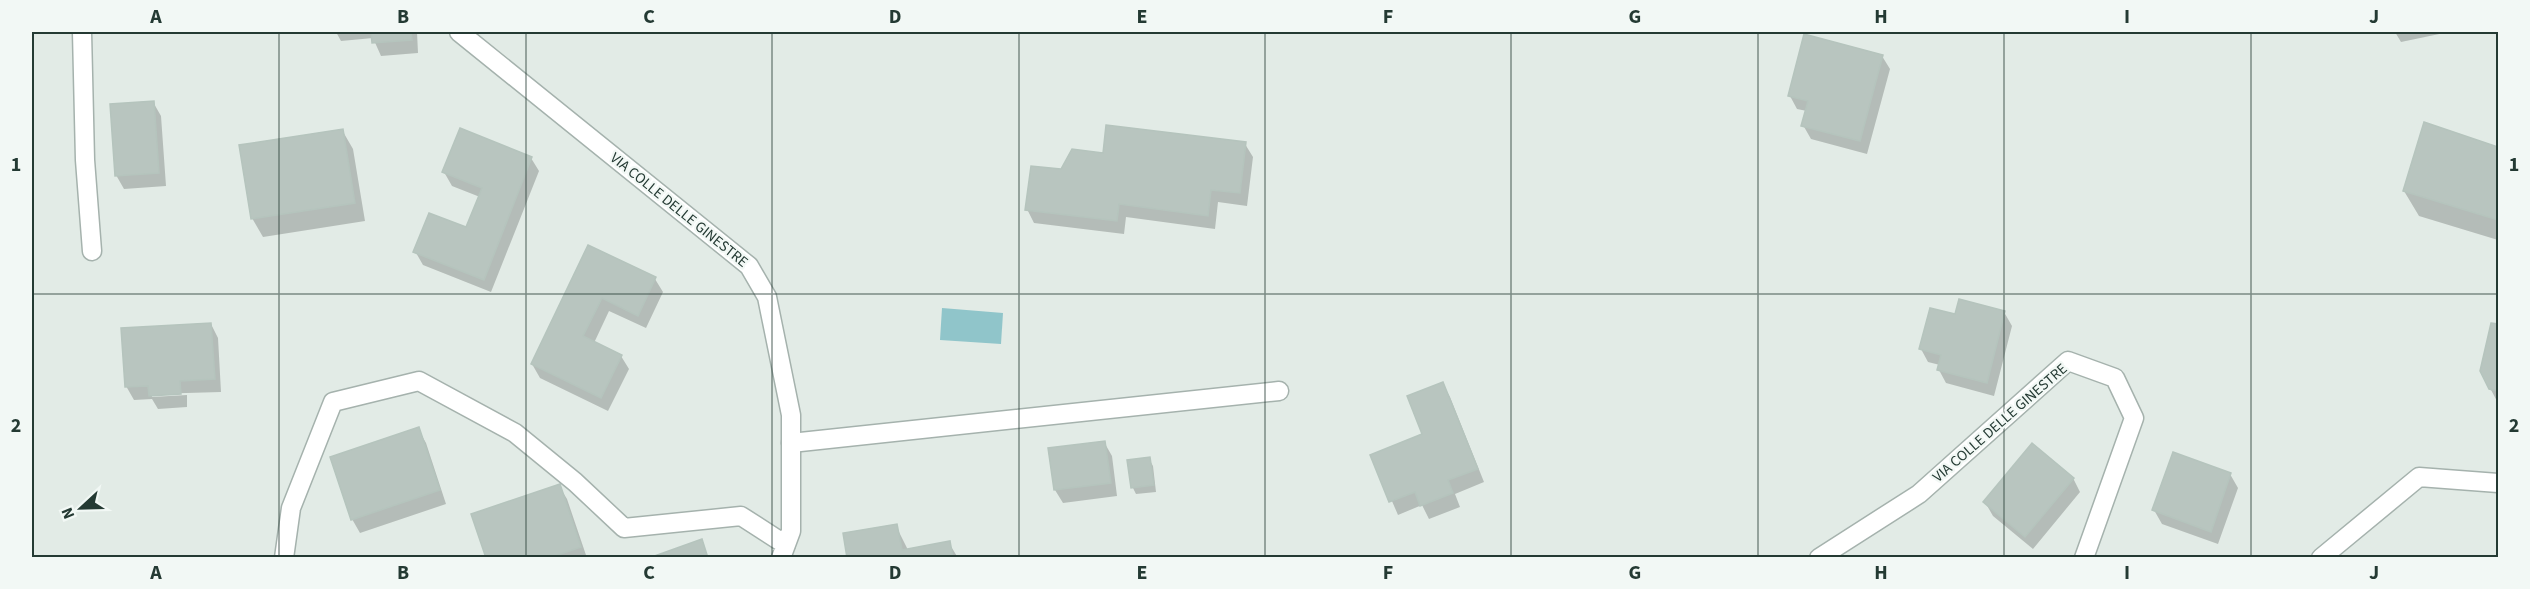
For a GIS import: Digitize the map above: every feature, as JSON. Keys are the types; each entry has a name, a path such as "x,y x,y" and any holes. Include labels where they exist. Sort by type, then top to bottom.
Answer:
{"street":[{"path":"82,32 85,160 92,251"},
{"name":"VIA COLLE DELLE GINESTRE","path":"459,32 749,266 767,297 791,415 791,531 784,551"},
{"name":"VIA COLLE DELLE GINESTRE","path":"1819,558 1919,494 2068,361 2115,378 2134,418 2084,558"},
{"path":"284,558 291,508 333,402 418,381 515,434 575,482 624,528 741,516 784,551"},
{"path":"791,443 1279,391"},
{"path":"2321,558 2419,477 2499,483"}],"water":[{"path":"942,308 1003,313 1001,344 940,340"}],"building":[{"path":"371,32 411,32 412,40 372,43"},
{"path":"1804,34 1883,55 1860,141 1801,126 1808,101 1788,96"},
{"path":"154,101 159,173 115,176 110,104"},
{"path":"2424,122 2498,147 2498,220 2403,191"},
{"path":"1106,125 1246,142 1240,193 1211,190 1208,216 1119,204 1117,221 1025,210 1031,166 1061,169 1072,149 1103,153"},
{"path":"460,128 532,157 484,280 413,252 429,213 466,227 482,188 442,172"},
{"path":"343,129 355,203 251,219 239,145"},
{"path":"588,245 656,277 638,316 602,298 583,336 622,355 601,398 531,364"},
{"path":"1959,299 2005,311 1987,383 1937,370 1941,355 1919,349 1930,308 1955,314"},
{"path":"211,323 215,379 180,381 181,394 149,396 148,386 125,387 121,328"},
{"path":"2491,323 2498,324 2498,391 2489,389 2480,371"},
{"path":"1443,382 1478,469 1448,480 1453,493 1420,506 1415,492 1389,502 1370,455 1422,434 1407,396"},
{"path":"419,427 440,490 351,520 330,457"},
{"path":"1105,441 1111,483 1054,490 1048,448"},
{"path":"2032,443 2074,478 2025,537 1983,502"},
{"path":"2173,452 2231,473 2211,532 2152,510"},
{"path":"1150,457 1154,485 1131,488 1127,460"},
{"path":"560,484 581,547 549,558 486,558 471,514"},
{"path":"897,524 902,550 950,541 953,558 847,558 843,533"},
{"path":"702,539 708,558 649,558"}]}
